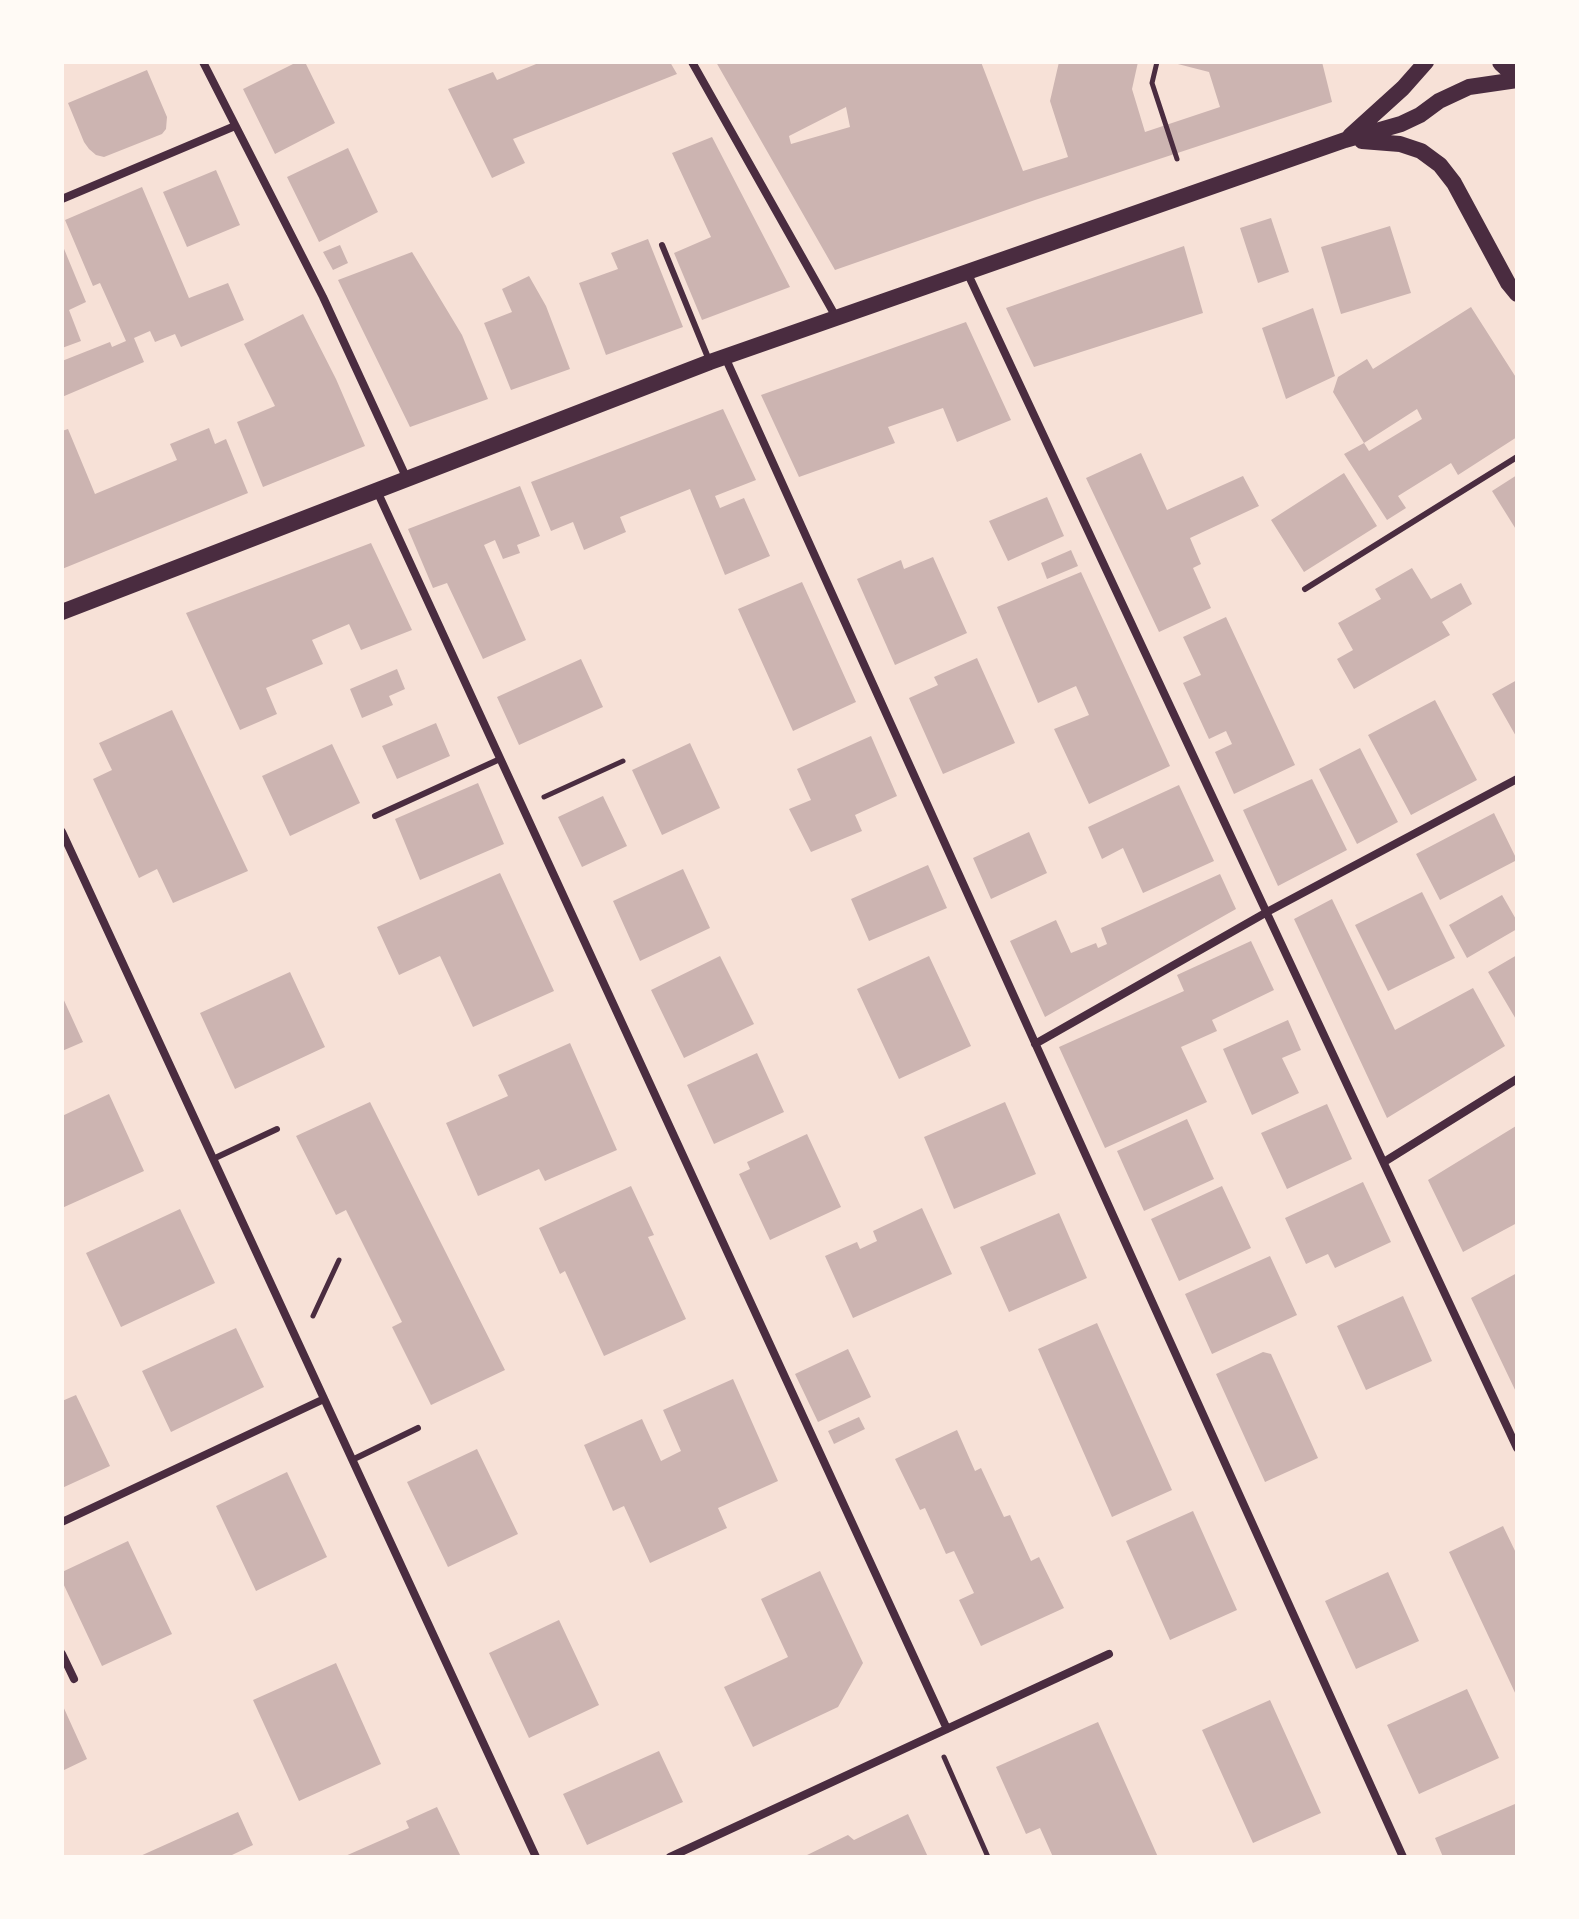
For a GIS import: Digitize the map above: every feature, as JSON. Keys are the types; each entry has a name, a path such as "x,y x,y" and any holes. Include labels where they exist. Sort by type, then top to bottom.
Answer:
{"main road":[{"path":"1345,140 1403,88 1426,62"},
{"path":"1502,62 1517,78"},
{"path":"62,612 717,359 1410,120 1439,101 1469,87 1517,78"},
{"path":"1345,140 1400,144 1421,151 1440,165 1454,183 1517,294"}],"street":[{"path":"203,62 323,297 407,479"},
{"path":"692,62 836,317"},
{"path":"62,199 235,126"},
{"path":"967,272 1384,1162 1514,1432 1517,1448"},
{"path":"717,359 1035,1044 1403,1857"},
{"path":"376,491 947,1729"},
{"path":"1035,1044 1267,912 1517,779"},
{"path":"62,832 536,1857"},
{"path":"1384,1162 1517,1079"},
{"path":"62,1522 324,1399"},
{"path":"62,1654 74,1679"},
{"path":"670,1857 1109,1654"}],"lane":[{"path":"662,245 717,359"},
{"path":"1305,589 1517,457"},
{"path":"375,816 500,759"},
{"path":"213,1159 277,1129"},
{"path":"352,1460 418,1428"}],"path":[{"path":"1157,62 1152,83 1177,159"},
{"path":"522,807 623,761"},
{"path":"300,1347 339,1260"},
{"path":"934,1734 988,1857"}],"building":[{"path":"297,62 305,62 335,123 275,154 243,89"},
{"path":"541,62 670,62 677,74 513,139 525,163 492,178 448,89 493,72 497,80"},
{"path":"716,62 981,62 1023,171 1068,157 1050,101 1059,62 1138,62 1132,89 1145,132 1220,107 1209,72 1170,62 1322,62 1332,102 835,270","holes":["846,107 850,127 791,144 789,136"]},
{"path":"147,70 167,117 166,129 162,134 104,157 96,155 84,142 68,103"},
{"path":"712,137 790,287 702,320 674,253 711,237 672,153"},
{"path":"348,148 378,212 319,242 287,177"},
{"path":"216,170 240,225 187,247 163,192"},
{"path":"142,187 189,298 228,283 244,320 181,347 175,334 155,342 150,331 134,338 144,362 62,397 62,361 110,342 112,347 126,341 100,283 93,286 65,220"},
{"path":"1271,218 1289,272 1258,283 1240,228"},
{"path":"1390,226 1411,293 1341,314 1321,247"},
{"path":"648,239 683,327 606,355 579,283 618,269 611,253"},
{"path":"62,244 86,302 69,310 81,341 62,348"},
{"path":"340,245 348,263 333,270 323,252"},
{"path":"1184,246 1203,313 1034,367 1006,308"},
{"path":"412,252 462,335 488,399 410,427 338,280"},
{"path":"529,276 546,306 570,369 511,390 484,323 512,312 502,289"},
{"path":"1471,307 1517,379 1517,437 1458,475 1451,463 1398,496 1406,508 1387,520 1344,454 1364,443 1333,392 1338,377 1367,359 1373,369","holes":["1417,409 1422,419 1369,451 1364,443"]},
{"path":"1313,308 1335,376 1286,399 1262,328"},
{"path":"303,314 365,446 263,487 237,422 275,406 244,344"},
{"path":"966,322 1011,420 957,442 943,408 888,427 895,443 799,477 761,395"},
{"path":"723,409 756,480 715,496 720,508 744,498 770,556 725,575 690,489 620,517 626,532 584,550 573,522 551,531 531,482"},
{"path":"209,428 215,444 226,439 248,493 62,569 62,431 68,429 95,494 177,460 170,444"},
{"path":"1141,453 1167,510 1243,476 1259,506 1190,538 1201,564 1193,568 1211,608 1159,632 1086,478"},
{"path":"1344,473 1377,526 1304,572 1271,520"},
{"path":"1517,475 1517,531 1492,491"},
{"path":"520,486 540,536 517,545 520,553 503,559 495,540 484,545 526,640 483,659 447,583 433,588 408,529"},
{"path":"1047,497 1064,536 1008,561 989,521"},
{"path":"371,543 412,630 361,650 349,624 312,640 323,664 266,688 277,714 240,730 186,613"},
{"path":"1071,550 1078,566 1047,579 1041,563"},
{"path":"933,557 967,633 895,665 857,579 901,560 904,569"},
{"path":"1412,568 1431,599 1461,583 1472,604 1442,622 1450,635 1354,689 1337,659 1353,650 1338,623 1381,599 1375,589"},
{"path":"1081,572 1170,766 1089,804 1054,729 1089,715 1076,686 1038,703 997,607"},
{"path":"802,582 856,702 793,731 738,609"},
{"path":"1226,617 1295,765 1234,794 1215,752 1232,744 1226,731 1209,739 1183,683 1201,675 1183,637"},
{"path":"977,658 1015,743 943,774 909,698 938,685 934,677"},
{"path":"581,659 603,707 519,745 497,697"},
{"path":"397,669 405,689 389,696 393,705 362,718 350,689"},
{"path":"1517,680 1517,738 1492,694"},
{"path":"1435,700 1477,780 1411,815 1368,735"},
{"path":"172,710 248,871 173,903 157,869 139,878 93,779 112,770 99,743"},
{"path":"436,723 450,756 397,779 382,746"},
{"path":"871,736 897,796 855,815 862,831 811,852 789,809 811,800 797,769"},
{"path":"690,743 720,808 662,835 632,770"},
{"path":"332,744 360,803 290,836 262,776"},
{"path":"1360,748 1398,822 1357,844 1319,769"},
{"path":"1312,779 1347,850 1278,886 1243,810"},
{"path":"478,783 504,844 420,880 395,819"},
{"path":"1179,785 1214,861 1143,893 1123,848 1102,859 1088,827"},
{"path":"603,796 627,846 582,867 558,817"},
{"path":"1494,813 1517,860 1440,900 1416,854"},
{"path":"1029,832 1047,873 991,899 973,858"},
{"path":"928,865 947,908 869,941 851,899"},
{"path":"683,869 710,928 640,961 613,901"},
{"path":"500,873 554,991 473,1027 440,956 399,975 377,927"},
{"path":"1220,874 1236,909 1045,1017 1010,941 1056,920 1071,953 1096,943 1098,948 1107,944 1101,928"},
{"path":"1422,892 1455,958 1388,991 1355,925"},
{"path":"1502,895 1517,921 1517,929 1467,958 1449,925"},
{"path":"1332,899 1395,1030 1473,988 1505,1046 1387,1118 1294,919"},
{"path":"1251,941 1274,990 1212,1020 1217,1031 1181,1047 1207,1102 1105,1148 1059,1047 1184,991 1177,975"},
{"path":"1517,955 1517,1021 1488,972"},
{"path":"720,956 754,1024 684,1058 651,990"},
{"path":"929,956 971,1046 899,1079 857,989"},
{"path":"290,972 325,1047 235,1089 200,1013"},
{"path":"62,996 83,1042 62,1051"},
{"path":"1288,1020 1301,1050 1282,1058 1299,1093 1252,1115 1223,1049"},
{"path":"570,1043 617,1150 545,1181 539,1169 478,1196 446,1123 508,1096 498,1075"},
{"path":"757,1053 784,1112 714,1144 687,1085"},
{"path":"109,1094 144,1171 62,1208 62,1116"},
{"path":"370,1102 505,1370 431,1405 392,1327 402,1322 346,1210 336,1215 296,1136"},
{"path":"1005,1102 1036,1174 954,1209 924,1137"},
{"path":"1327,1104 1352,1159 1287,1189 1261,1133"},
{"path":"1187,1119 1214,1179 1144,1211 1117,1151"},
{"path":"1516,1126 1517,1223 1463,1252 1428,1180"},
{"path":"807,1134 841,1207 770,1240 739,1174 750,1169 747,1162"},
{"path":"1363,1182 1391,1242 1335,1268 1328,1254 1306,1264 1285,1218"},
{"path":"631,1186 654,1235 648,1237 686,1319 604,1356 565,1271 560,1274 539,1228"},
{"path":"1222,1186 1251,1248 1179,1281 1151,1219"},
{"path":"922,1208 952,1274 853,1318 825,1256 857,1242 860,1249 877,1241 873,1231"},
{"path":"180,1209 215,1283 121,1327 86,1253"},
{"path":"1059,1213 1087,1278 1009,1312 980,1247"},
{"path":"1270,1256 1297,1315 1212,1354 1185,1294"},
{"path":"1517,1273 1517,1394 1471,1298"},
{"path":"1403,1296 1432,1361 1366,1390 1337,1326"},
{"path":"1097,1323 1172,1490 1112,1517 1038,1349"},
{"path":"236,1328 264,1387 171,1432 142,1371"},
{"path":"848,1349 871,1397 818,1422 795,1374"},
{"path":"1263,1352 1271,1354 1318,1458 1265,1482 1216,1374"},
{"path":"733,1379 778,1481 718,1508 727,1528 650,1563 624,1506 613,1511 584,1445 642,1419 661,1461 681,1451 663,1410"},
{"path":"76,1395 110,1466 62,1488 62,1401"},
{"path":"859,1417 865,1429 834,1444 828,1431"},
{"path":"957,1430 975,1471 981,1468 1004,1517 1010,1515 1031,1561 1039,1557 1064,1608 981,1646 959,1600 974,1593 954,1551 946,1554 925,1508 920,1510 895,1459"},
{"path":"477,1449 518,1534 448,1567 407,1482"},
{"path":"287,1472 327,1557 256,1591 216,1506"},
{"path":"1193,1511 1237,1610 1170,1640 1126,1541"},
{"path":"1503,1526 1517,1555 1517,1697 1449,1552"},
{"path":"128,1541 172,1634 102,1666 62,1581 62,1572"},
{"path":"820,1571 863,1663 838,1707 753,1747 724,1687 788,1657 761,1599"},
{"path":"1388,1572 1419,1641 1356,1669 1325,1601"},
{"path":"559,1620 599,1705 529,1738 489,1653"},
{"path":"336,1663 381,1764 299,1801 253,1700"},
{"path":"1467,1689 1499,1758 1419,1794 1387,1725"},
{"path":"1270,1700 1321,1813 1253,1843 1202,1730"},
{"path":"62,1704 87,1759 62,1771"},
{"path":"1098,1722 1158,1857 1053,1857 1040,1828 1026,1834 996,1767"},
{"path":"659,1751 683,1802 587,1845 563,1794"},
{"path":"1515,1804 1517,1857 1443,1857 1435,1838"},
{"path":"437,1807 461,1857 343,1857 409,1828 406,1821"},
{"path":"238,1812 253,1845 233,1857 138,1857"},
{"path":"908,1814 928,1857 803,1857 848,1835 854,1840"}]}
